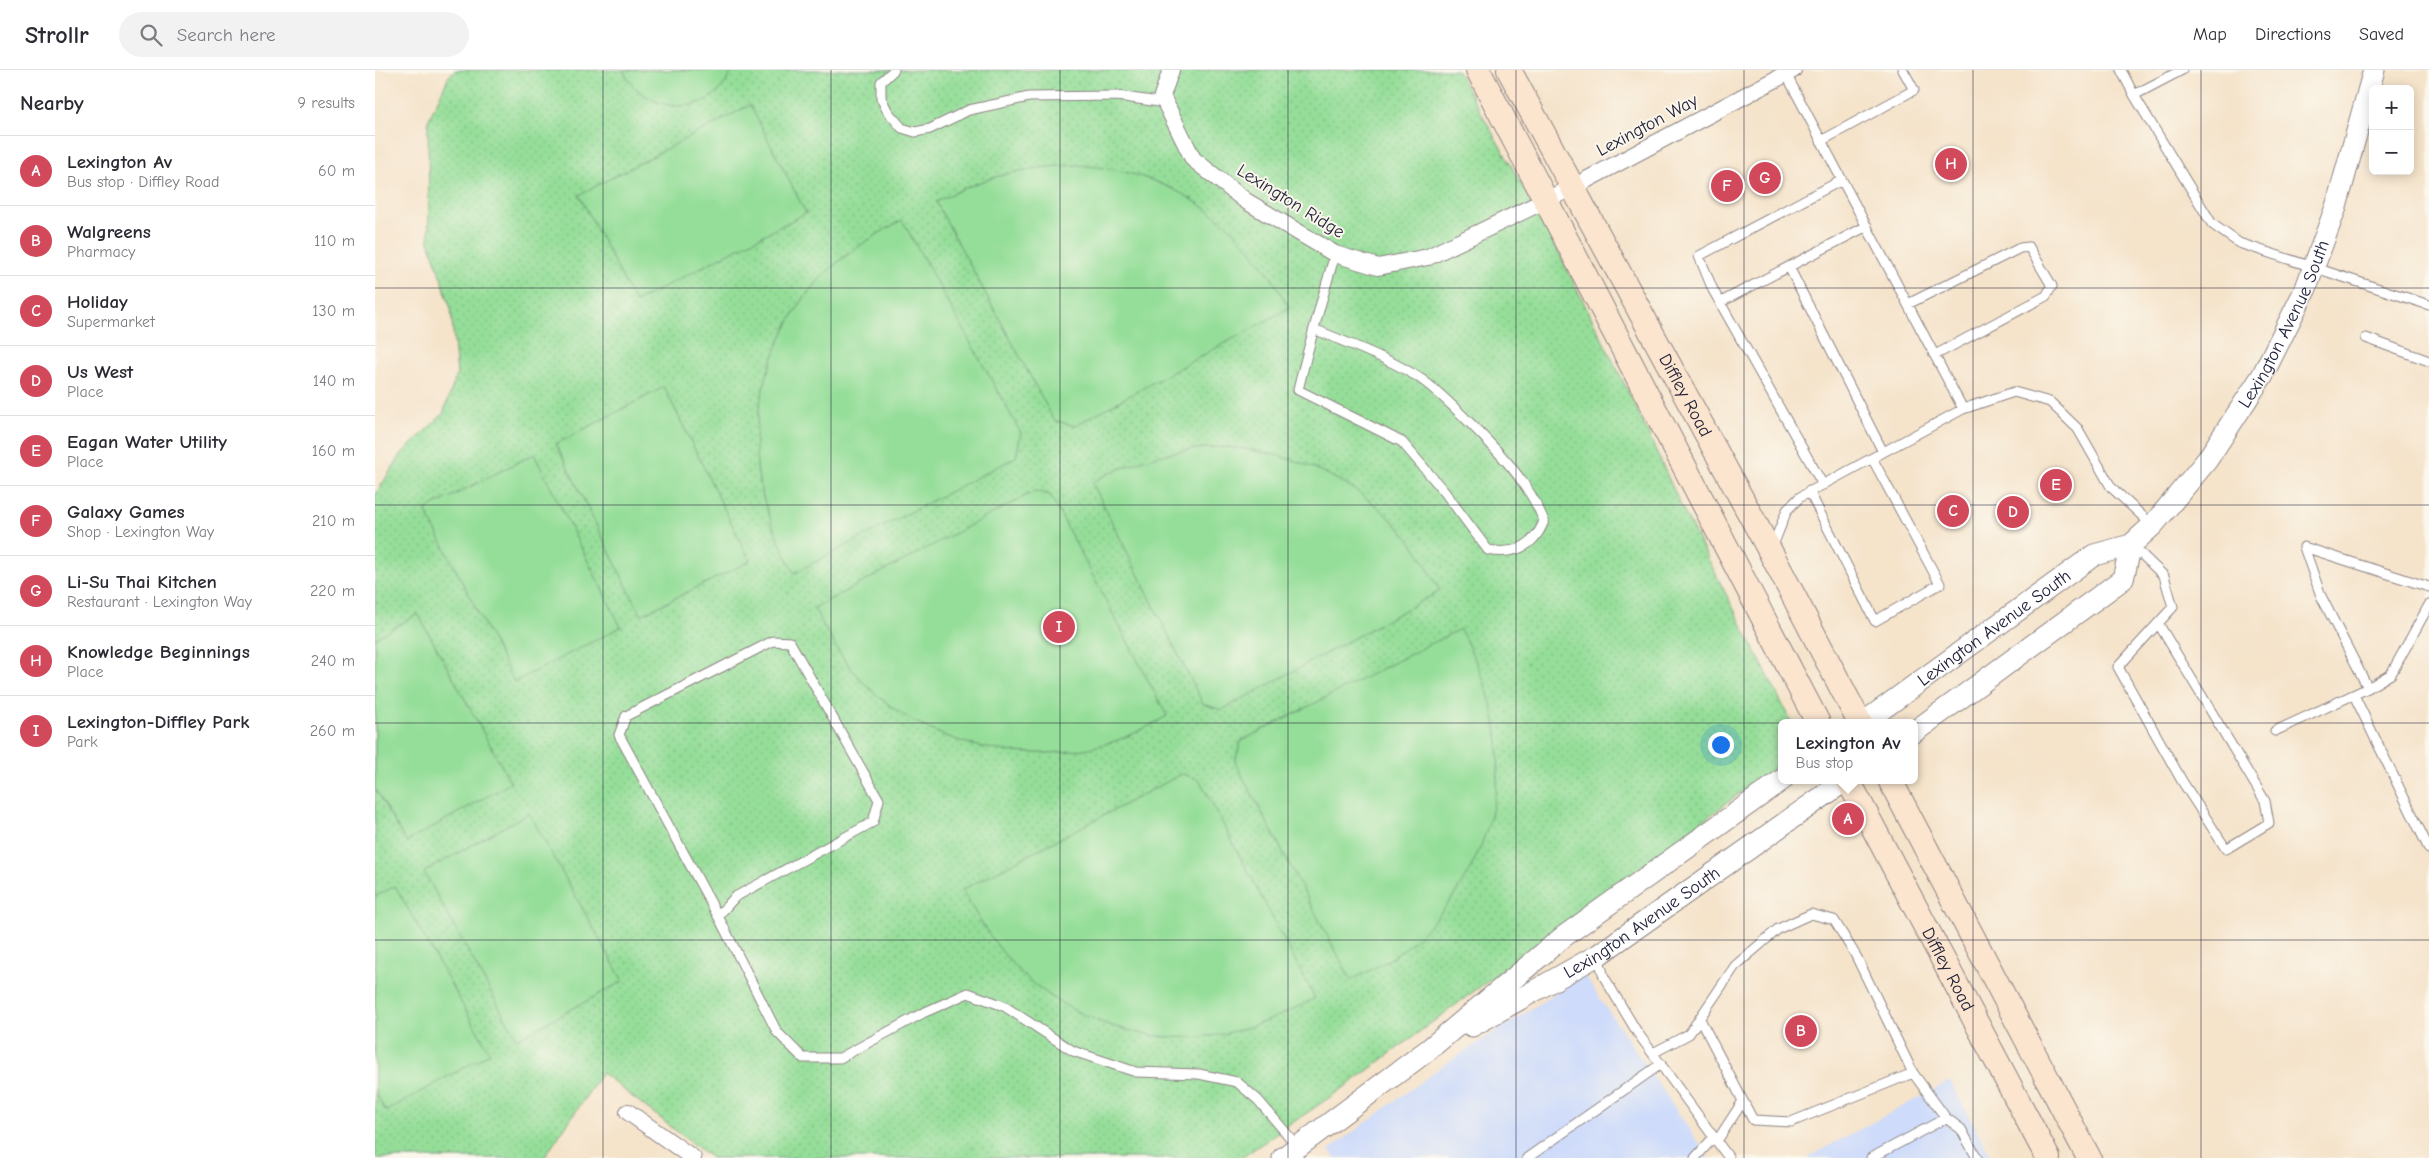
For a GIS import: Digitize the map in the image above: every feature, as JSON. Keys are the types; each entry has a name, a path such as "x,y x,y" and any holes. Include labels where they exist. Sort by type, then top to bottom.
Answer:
{"main road":[{"name":"Diffley Road","path":"1478,70 1815,719"},
{"name":"Diffley Road","path":"1509,70 1860,719"},
{"name":"Diffley Road","path":"1849,784 2048,1158"},
{"path":"1892,784 2089,1158"}],"street":[{"path":"1165,103 1162,96 1171,70"},
{"name":"Lexington Avenue South","path":"1868,719 2094,555 2131,545 2153,525 2207,460 2262,376 2306,288 2336,207 2374,70"},
{"name":"Lexington Way","path":"1573,187 1789,72"},
{"name":"Lexington Ridge","path":"1165,103 1193,159 1246,201 1335,254 1378,267 1428,257 1573,187"},
{"path":"1918,729 2123,580 2131,545"},
{"name":"Lexington Avenue South","path":"1295,1154 1428,1050 1563,937 1778,783"},
{"name":"Lexington Avenue South","path":"1428,1050 1598,955 1841,784"},
{"path":"628,1112 693,1158"}],"lane":[{"path":"894,70 881,82 881,98 888,112 902,128 915,132 930,128 969,110 1029,97 1117,96 1165,103"},
{"path":"1821,141 1914,90 1903,70"},
{"path":"2121,70 2134,95 2212,224 2239,243 2429,305"},
{"path":"2134,95 2182,70"},
{"path":"1789,72 1821,141 1963,409"},
{"path":"1823,484 1721,302 1699,256 1842,180"},
{"path":"1721,302 1867,226"},
{"path":"1908,304 2020,248 2029,247 2052,286 2046,296 1935,355"},
{"path":"1314,329 1369,353 1421,379 1451,405 1505,458 1535,499 1544,521 1538,535 1519,549 1502,553 1488,550 1443,490 1402,442 1298,390 1314,329 1335,254"},
{"path":"1789,266 1883,452"},
{"path":"2366,338 2429,361"},
{"path":"1770,551 1787,510 1809,491 1963,409 2014,392 2050,402 2078,429 2111,487 2153,525"},
{"path":"1809,491 1875,621 1940,584 1872,458"},
{"path":"2131,545 2163,576 2173,607 2158,623 2118,667 2182,781 2226,849 2269,823 2265,801 2158,623"},
{"path":"2368,688 2321,596 2305,547 2429,587"},
{"path":"2275,731 2354,695 2391,674 2429,605"},
{"path":"718,916 735,898 873,822 879,800 790,642 773,640 626,716 619,735 718,916 777,1032 803,1058 841,1058 923,1013 968,993 1004,1006 1073,1051 1136,1072 1199,1074 1237,1082 1258,1100 1295,1154"},
{"path":"2354,695 2429,849"},
{"path":"1653,1053 1689,1034 1735,966 1778,929 1811,914 1834,920 1856,956 1913,1073 1946,1118 1961,1129 1977,1158"},
{"path":"1598,955 1604,977 1637,1032 1729,1158"},
{"path":"1700,1019 1753,1120 1791,1122 1913,1073"},
{"path":"1527,1158 1661,1064"},
{"path":"1695,1158 1716,1139 1743,1101"},
{"path":"1871,1158 1946,1118"}],"shaded area":[{"path":"1584,975 1709,1158 1335,1158 1329,1150 1445,1064"},
{"path":"1950,1081 1992,1158 1806,1158"}],"green space":[{"path":"455,70 1457,70 1549,233 1635,405 1682,508 1790,719 1778,719 1778,765 1352,1082 1241,1158 711,1158 602,1073 544,1158 375,1158 375,495 402,453 443,414 457,374 451,309 429,241 428,121 449,76"},
{"path":"623,70 732,70 723,86 710,98 695,104 679,106 662,103 647,96 633,85"},
{"path":"750,105 806,213 635,302 579,195"},
{"path":"1075,165 1111,169 1144,178 1175,190 1202,206 1227,226 1250,250 1271,277 1289,308 1074,426 1054,420 936,202 971,186 1003,175 1037,168"},
{"path":"902,220 1021,433 1016,457 794,573 766,508 757,466 758,413 772,359 783,333 812,288 847,255 874,236"},
{"path":"664,387 750,561 641,615 556,444"},
{"path":"1227,447 1253,450 1304,464 1350,487 1391,519 1409,539 1440,591 1222,710 1203,704 1092,482 1125,467 1157,456 1174,452"},
{"path":"534,454 621,627 514,682 425,510"},
{"path":"1035,491 1050,495 1167,716 1119,740 1079,750 1046,753 1012,752 978,746 946,736 915,722 887,703 862,681 836,646 814,608"},
{"path":"418,614 511,783 406,842 375,788 375,638"},
{"path":"1460,629 1474,656 1490,699 1498,744 1498,774 1494,803 1486,831 1475,858 1461,884 1425,930 1403,950 1351,980 1235,762 1241,741"},
{"path":"1182,774 1199,779 1315,998 1283,1014 1250,1027 1227,1033 1198,1037 1168,1037 1138,1033 1109,1025 1080,1013 1054,998 1030,980 1009,960 984,926 962,890"},
{"path":"529,813 623,981 517,1039 424,872"},
{"path":"395,886 490,1053 386,1111 375,1092 375,897"}],"place":[{"name":"Knowledge Beginnings","path":"1951,164"},
{"name":"Li-Su Thai Kitchen","path":"1765,178"},
{"name":"Galaxy Games","path":"1727,186"},
{"name":"Eagan Water Utility","path":"2056,485"},
{"name":"Holiday","path":"1953,511"},
{"name":"Us West","path":"2013,512"},
{"name":"Lexington-Diffley Park","path":"1059,627"},
{"name":"Lexington Av","path":"1848,819"},
{"name":"Walgreens","path":"1801,1031"}]}
